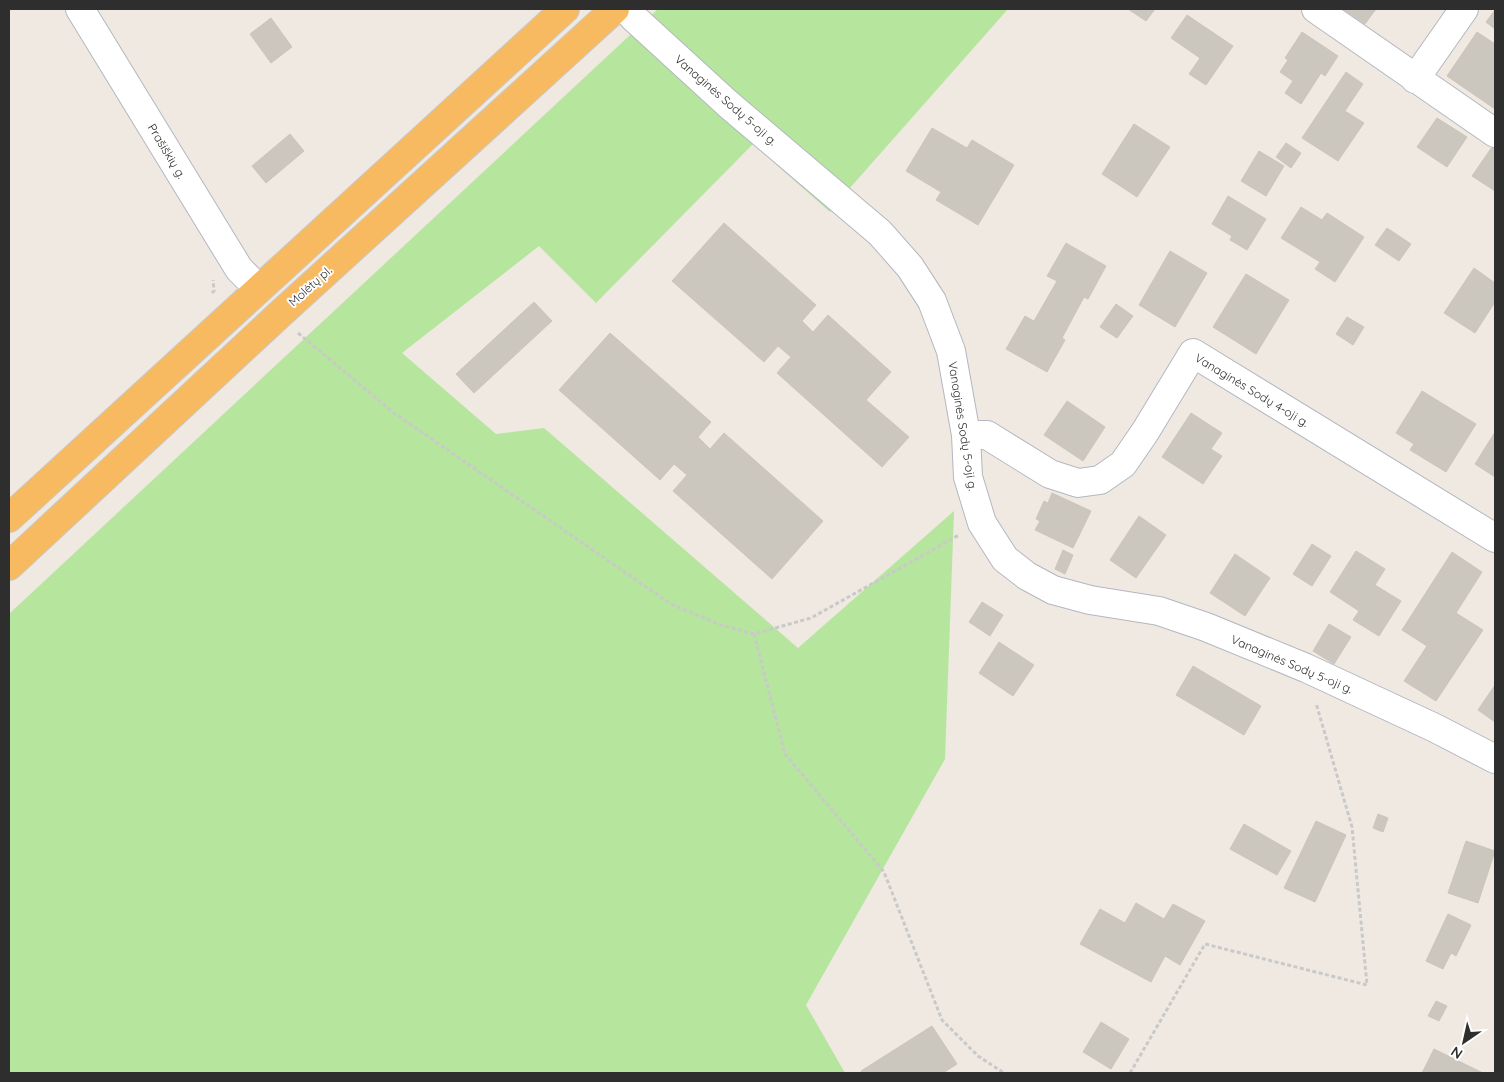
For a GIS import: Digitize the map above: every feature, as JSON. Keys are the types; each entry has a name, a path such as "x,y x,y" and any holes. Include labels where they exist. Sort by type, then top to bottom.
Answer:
{"highway":[{"path":"9,518 565,9"},
{"name":"Molėtų pl.","path":"9,566 279,314 614,9"}],"street":[{"name":"Prašiškių g.","path":"80,9 239,269 259,289"},
{"name":"Vanaginės Sodų 5-oji g.","path":"626,9 728,104 880,233 910,267 932,301 951,351 966,435 968,477 982,523 1004,559 1026,576 1053,590 1090,600 1159,611 1206,627 1306,668 1435,728 1495,759"},
{"path":"1316,9 1495,133"},
{"path":"1415,78 1464,9"},
{"name":"Vanaginės Sodų 4-oji g.","path":"966,435 987,435 1050,474 1078,483 1100,480 1122,464 1145,432 1193,353 1495,538"}],"path":[{"path":"279,314 294,329 394,413 670,604 721,625 754,634 811,618 982,523"},
{"path":"754,634 785,754 884,872 942,1020 978,1056 1004,1073"},
{"path":"1130,1073 1205,944 1367,984 1352,827 1306,668"}],"green space":[{"path":"658,9 1008,9 830,212 753,144 596,303 539,246 402,353 496,434 544,428 798,648 954,511 945,759 806,1005 845,1073 9,1073 9,614"}],"building":[{"path":"1128,9 1155,9 1146,21"},
{"path":"1343,9 1376,9 1365,24"},
{"path":"1495,10 1495,29 1486,22"},
{"path":"1187,15 1233,46 1206,85 1189,74 1200,58 1171,38"},
{"path":"271,18 292,47 271,63 250,34"},
{"path":"1302,32 1338,56 1325,76 1321,73 1301,104 1285,93 1293,81 1280,72 1288,60 1285,58"},
{"path":"1477,32 1495,44 1495,109 1447,76"},
{"path":"1346,72 1363,84 1345,111 1364,123 1338,161 1302,138"},
{"path":"1437,118 1467,137 1447,167 1417,147"},
{"path":"1134,124 1170,147 1137,197 1102,174"},
{"path":"932,128 967,148 972,140 1014,165 978,225 936,200 941,192 906,171"},
{"path":"290,134 304,151 266,183 252,166"},
{"path":"1286,143 1301,153 1291,168 1276,157"},
{"path":"1492,147 1495,149 1495,191 1472,176"},
{"path":"1259,151 1284,166 1266,196 1241,181"},
{"path":"1228,196 1266,219 1247,250 1230,240 1232,236 1212,224"},
{"path":"1301,207 1322,220 1327,213 1364,237 1335,282 1315,269 1320,262 1281,238"},
{"path":"724,223 816,305 802,321 813,332 828,315 891,372 866,400 909,437 882,467 777,373 791,357 778,346 764,362 672,281"},
{"path":"1387,228 1411,244 1399,261 1375,245"},
{"path":"1066,243 1106,266 1088,299 1084,297 1062,338 1065,340 1047,372 1006,349 1025,316 1034,321 1057,281 1047,276"},
{"path":"1170,251 1207,273 1175,327 1139,305"},
{"path":"1474,268 1495,283 1495,302 1475,333 1444,313"},
{"path":"1246,274 1289,300 1256,354 1213,327"},
{"path":"534,302 552,321 474,393 456,374"},
{"path":"1116,304 1133,316 1117,338 1100,327"},
{"path":"1347,317 1364,327 1353,345 1336,334"},
{"path":"610,333 711,422 698,437 710,449 724,433 823,521 772,579 673,491 687,475 674,464 660,480 559,390"},
{"path":"1422,391 1476,424 1446,472 1410,450 1414,444 1396,433"},
{"path":"1067,401 1105,427 1083,461 1044,435"},
{"path":"1191,413 1222,433 1211,449 1222,456 1203,484 1162,457"},
{"path":"1495,432 1495,477 1475,464"},
{"path":"1052,493 1091,511 1073,548 1035,530 1040,521 1036,519 1044,501 1048,503"},
{"path":"1139,516 1166,535 1136,578 1110,560"},
{"path":"1312,544 1331,556 1312,586 1293,574"},
{"path":"1063,550 1073,555 1065,574 1055,569"},
{"path":"1356,551 1385,569 1375,585 1401,601 1379,636 1353,620 1359,611 1330,592"},
{"path":"1452,552 1482,572 1456,613 1483,630 1436,701 1404,681 1427,646 1402,630"},
{"path":"1235,554 1270,578 1245,616 1210,593"},
{"path":"982,602 1003,615 990,636 969,622"},
{"path":"1329,624 1351,637 1334,664 1313,651"},
{"path":"999,642 1034,665 1013,696 979,673"},
{"path":"1193,666 1261,706 1244,735 1176,695"},
{"path":"1495,685 1495,722 1478,710"},
{"path":"1378,814 1388,818 1383,832 1373,828"},
{"path":"1316,821 1346,835 1315,902 1284,888"},
{"path":"1244,824 1291,851 1277,875 1230,849"},
{"path":"1466,841 1495,851 1478,903 1448,893"},
{"path":"1136,903 1164,919 1173,904 1205,921 1180,965 1165,956 1151,982 1080,944 1100,909 1125,923"},
{"path":"1448,914 1471,925 1456,956 1451,953 1443,969 1426,961"},
{"path":"1436,1001 1447,1006 1439,1021 1428,1016"},
{"path":"1101,1022 1129,1039 1111,1069 1083,1052"},
{"path":"932,1026 957,1064 943,1073 862,1073 861,1071"},
{"path":"1434,1049 1483,1073 1422,1073"}]}
